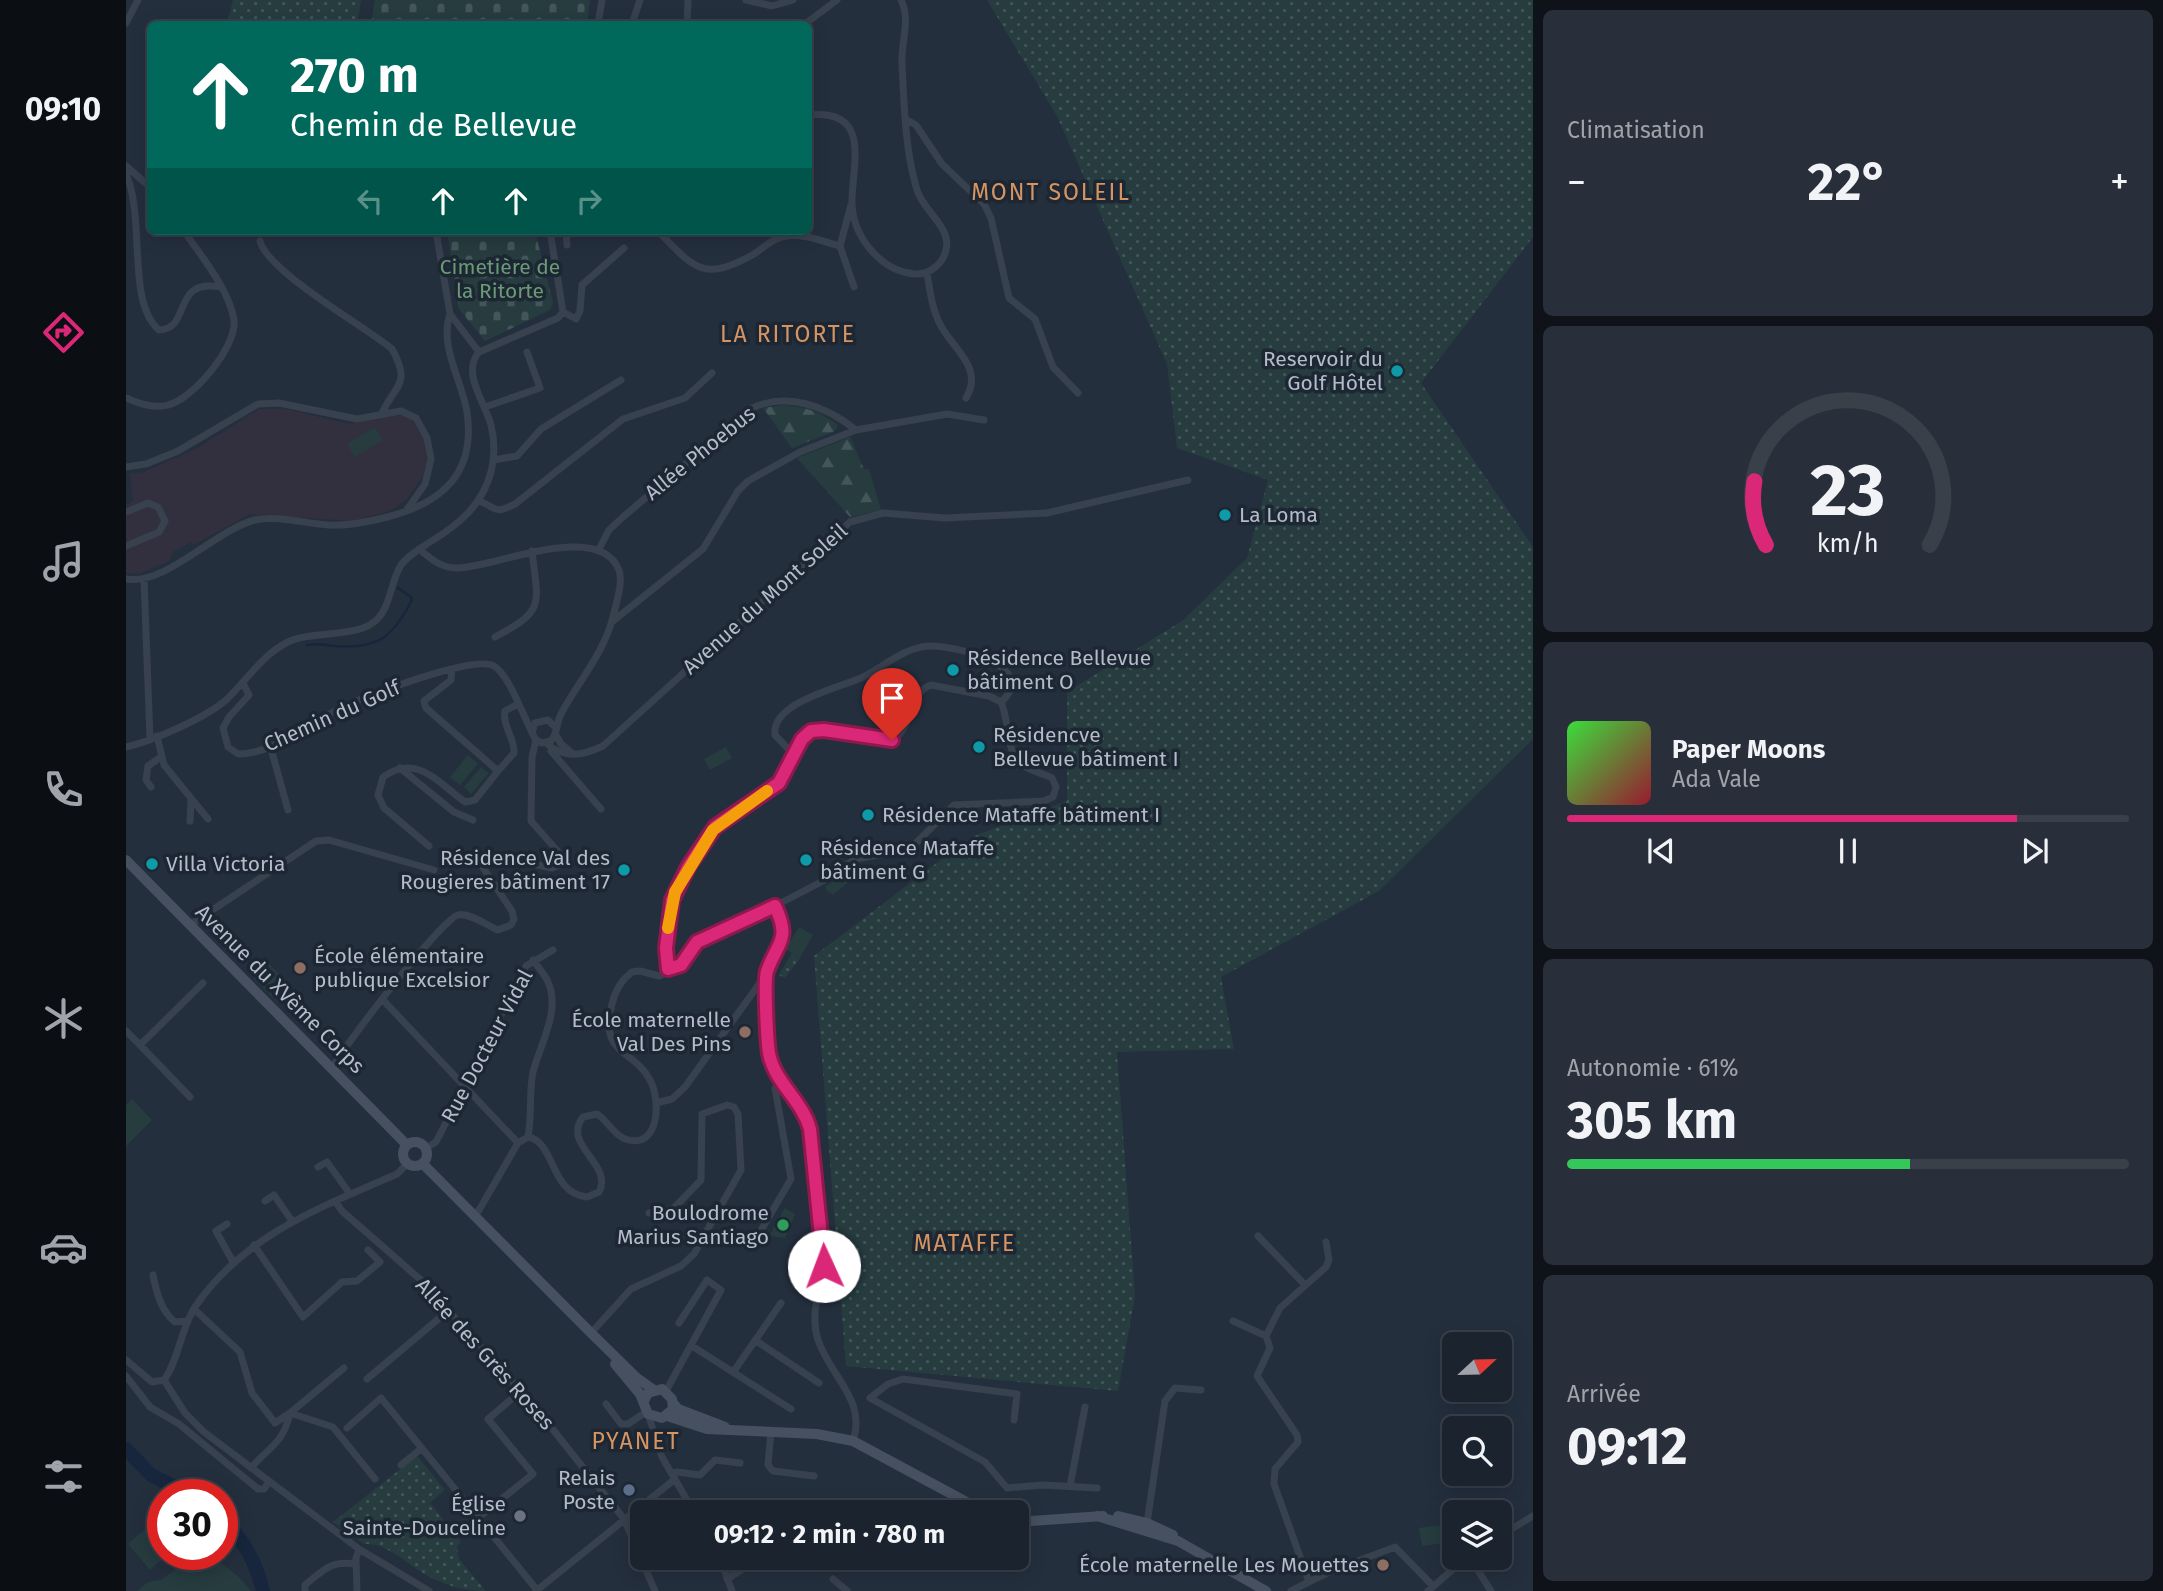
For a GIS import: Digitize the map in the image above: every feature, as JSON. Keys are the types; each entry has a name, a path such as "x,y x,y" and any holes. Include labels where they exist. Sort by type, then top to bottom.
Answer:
{"main road":[{"name":"Avenue du XVème Corps","path":"126,860 407,1145"},
{"path":"416,1142 426,1148 427,1156 423,1164 415,1167 407,1164 402,1154 407,1145 416,1142"},
{"path":"423,1164 591,1333 654,1390 666,1391 678,1409 729,1428"},
{"path":"591,1333 646,1409 707,1429 771,1431 853,1441 963,1500"},
{"path":"646,1409 654,1390"},
{"path":"664,1417 673,1403"},
{"path":"1029,1521 1111,1515 1147,1523 1164,1530 1178,1541 1266,1591"},
{"path":"1097,1516 1178,1541"}],"street":[{"path":"126,23 138,0"},
{"path":"598,21 602,0"},
{"path":"633,21 640,0"},
{"path":"687,21 688,0"},
{"path":"746,0 772,6 793,0"},
{"path":"809,21 837,0"},
{"path":"852,201 865,243 875,256 894,268 914,274 927,273 941,263 947,250 946,239 940,224 924,208 917,192 902,62 907,18 901,0"},
{"path":"812,115 837,118 848,128 855,141 857,160 852,201 840,246 854,287"},
{"path":"908,120 916,125 942,164 984,204 990,218 1009,298 1035,319 1054,367 1078,393"},
{"path":"126,166 147,184"},
{"path":"126,174 136,205 135,271 138,292 144,312 152,325 159,330 172,327 176,324 181,304 191,291 204,285 220,287"},
{"path":"126,398 156,407 176,403 190,393 218,361 232,339 232,312 220,287 187,235"},
{"path":"126,579 144,579 256,520 341,525 407,512 443,493 455,479 464,459 468,422 447,339 450,314 437,235"},
{"path":"551,235 563,313"},
{"path":"566,235 567,245"},
{"path":"662,235 689,263 708,269 723,269 779,237 800,235 840,246"},
{"path":"260,241 262,252 288,276 392,349 400,363 402,381 381,415"},
{"path":"563,313 576,319 580,311 582,285 624,248"},
{"path":"927,273 941,326 967,362 972,375 972,388 965,398"},
{"path":"126,747 154,738 217,707 270,654 287,643 318,632 360,629 377,620 401,566 419,549 450,530 479,501 493,460 493,435 472,374 473,359 479,352 558,318 563,313"},
{"path":"450,314 479,352"},
{"path":"485,407 540,388 527,352"},
{"path":"479,501 492,510 500,511 514,504 623,419 685,398 712,373"},
{"path":"493,460 517,456 541,429 621,380"},
{"name":"Allée Phoebus","path":"598,551 609,530 623,517 750,409 764,402 780,399 811,404 845,421 856,430"},
{"path":"126,467 146,464 178,452 258,404 279,403 357,419 401,411 416,418 429,449 429,476 407,512"},
{"path":"612,621 703,549 738,491 748,481 800,452 856,430 947,414 984,420"},
{"name":"Avenue du Mont Soleil","path":"576,755 588,754 603,746 850,522 883,513 945,518 1047,513 1188,480"},
{"path":"126,512 148,503 158,507 165,521 159,532 126,545"},
{"path":"419,549 435,562 460,568 532,551 562,548 598,551 611,559 619,571 618,594 602,650 563,710 556,732 545,743"},
{"path":"495,637 526,621 534,608 536,592 532,551"},
{"path":"144,579 154,738 164,765 208,819"},
{"path":"618,594 625,603 634,604"},
{"path":"794,755 775,736 776,724 782,716 808,698 858,679 915,649 933,646 948,648 996,662 1006,672 1011,685 1010,695 1002,702"},
{"name":"Chemin du Golf","path":"243,683 248,695 225,723 225,741 238,754 270,745 348,705 452,669 481,663 492,664 499,669 526,714 534,737"},
{"path":"452,669 451,680 424,701 426,708 498,771"},
{"path":"528,1137 540,1142 569,1192 592,1196 601,1189 602,1178 578,1140 581,1119 588,1113 597,1114 618,1135 635,1140 648,1136 653,1129 656,1103 650,1079 613,1041 609,1020 615,993 629,974 640,971 659,976 668,969 681,965 697,942 824,881 855,859 913,846 954,804 1044,801 1053,797 1056,788 1052,778 1027,768 1011,750 1002,702 989,696 929,686 915,699 902,732 895,739 883,741 817,730 804,737 779,783 718,824 688,867 670,907 666,948 668,969"},
{"path":"429,846 384,808 378,795 383,777 400,768 417,766 465,802 475,800 514,753 514,745 503,718 505,711 518,704"},
{"path":"332,1069 383,1000 433,938 455,916 464,915 498,930 511,925 514,919 512,911 482,866 488,855 552,869 557,866 559,854 531,821 533,727 542,719 563,710"},
{"path":"526,714 552,722 564,748 576,755"},
{"path":"534,737 561,753 576,755"},
{"path":"545,743 601,809"},
{"path":"270,745 288,810"},
{"path":"151,787 146,780 148,766 161,757"},
{"path":"400,768 454,812 474,820"},
{"path":"190,821 191,799"},
{"path":"190,925 316,841 328,840 434,870"},
{"path":"656,1103 671,1100 685,1087 766,973 783,939 783,927 775,906"},
{"name":"Rue Docteur Vidal","path":"426,1148 436,1142 526,967 533,960 553,950"},
{"path":"475,1217 518,1143 528,1137 533,1110 533,1073 545,1038 551,996 548,983 533,960"},
{"path":"766,973 769,1053 783,1082 800,1103 810,1129 824,1251 814,1307 818,1339 854,1405 858,1425 853,1441"},
{"path":"140,1045 203,983"},
{"path":"383,1000 518,1143"},
{"path":"126,1031 190,1097"},
{"path":"756,1239 791,1179 775,1088 783,1082"},
{"path":"591,1333 631,1289 681,1266 694,1254 741,1170 738,1114 734,1107 727,1105 702,1114 701,1180 674,1208 649,1213"},
{"path":"318,1167 327,1162 350,1194"},
{"path":"164,1380 194,1308 233,1262 292,1221 397,1174 407,1164"},
{"path":"265,1201 274,1195 292,1221"},
{"name":"Allée des Grès Roses","path":"335,1201 342,1211 422,1281 521,1391 624,1519 655,1591"},
{"path":"226,1224 216,1231 233,1262"},
{"path":"1258,1236 1306,1285"},
{"path":"1309,1582 1275,1483 1275,1469 1298,1443 1297,1435 1257,1376 1270,1348 1266,1336 1280,1308 1326,1267 1329,1260 1326,1242"},
{"path":"254,1245 303,1317 342,1282 357,1281 380,1262 368,1250"},
{"path":"153,1275 157,1295 169,1317 175,1322 187,1321"},
{"path":"666,1391 721,1290 707,1280 678,1323"},
{"path":"734,1371 781,1303"},
{"path":"194,1308 240,1352 252,1393 275,1423 344,1368"},
{"path":"367,1379 449,1310"},
{"path":"1233,1321 1266,1336"},
{"path":"755,1340 819,1383"},
{"path":"692,1346 791,1409"},
{"path":"126,1360 152,1382 164,1380"},
{"path":"126,1376 150,1407 179,1424 258,1489 264,1489 270,1482"},
{"path":"854,1405 870,1398 888,1384 903,1379 1017,1394 1014,1420"},
{"path":"164,1380 193,1422 359,1549 429,1591"},
{"path":"1147,1523 1165,1401 1175,1388 1201,1390"},
{"path":"479,1517 533,1474 488,1419 521,1391"},
{"path":"347,1428 381,1398 536,1590 677,1472 700,1475 715,1460 740,1462"},
{"path":"870,1398 985,1462 1007,1488 1097,1488"},
{"path":"606,1404 621,1424 628,1424 646,1409 657,1443 687,1500"},
{"path":"1070,1486 1085,1407"},
{"path":"251,1468 277,1445 285,1433 289,1413"},
{"path":"289,1413 333,1427 375,1479"},
{"path":"657,1443 657,1430 664,1417"},
{"path":"771,1431 768,1465 773,1471 814,1476"},
{"path":"401,1465 422,1448"},
{"path":"1512,1529 1533,1517"},
{"path":"1292,1591 1395,1547 1430,1588 1453,1570"},
{"path":"357,1591 356,1564 359,1549"},
{"path":"305,1591 305,1585 332,1564 356,1564"},
{"path":"724,1570 732,1591"},
{"path":"727,1579 741,1570"},
{"path":"1476,1570 1491,1591"},
{"path":"833,1579 847,1591"}],"shaded area":[{"path":"259,409 286,409 349,424 403,415 411,418 424,440 427,461 423,476 406,500 390,511 352,521 250,514 193,545 191,542 173,552 169,561 139,574 126,573 126,505 133,501 130,474 144,472 196,449"}],"green space":[{"path":"233,0 361,0 358,21 228,21"},
{"path":"375,0 590,0 587,21 372,21"},
{"path":"987,0 1533,0 1533,237 1421,383 1533,547 1533,739 1379,891 1221,977 1234,1049 1117,1052 1135,1296 1118,1391 846,1366 814,956 971,837 1067,801 1067,692 1182,621 1247,558 1268,480 1177,448 1167,364 1057,116"},
{"name":"Cimetière de la Ritorte","path":"448,235 536,235 553,303 550,310 485,341 459,309"},
{"path":"783,405 812,410 838,425 835,431 792,448 763,408"},
{"path":"375,427 383,440 355,457 347,444"},
{"path":"850,437 864,469 869,469 881,510 850,517 797,458"},
{"path":"726,747 732,758 710,770 704,759"},
{"path":"468,755 478,764 460,785 450,777"},
{"path":"481,767 489,773 471,794 464,787"},
{"path":"850,870 854,877 833,895 826,890 826,886"},
{"path":"799,927 813,935 800,958 785,949"},
{"path":"792,953 800,958 785,978 779,975"},
{"path":"269,964 293,988 278,1003 254,979"},
{"path":"132,1099 152,1120 126,1146 126,1105"},
{"name":"Boulodrome Marius Santiago","path":"785,1208 795,1214 785,1238 769,1236"},
{"path":"417,1456 445,1490 430,1503 461,1542 457,1547 459,1559 486,1591 465,1589 439,1581 391,1551 373,1544 364,1544 333,1522"},
{"path":"1442,1525 1442,1544 1422,1546 1419,1528"},
{"path":"147,1527 147,1566 128,1544"},
{"path":"174,1570 231,1570 251,1591 137,1591 148,1582 163,1579"}],"waterway":[{"path":"307,645 362,646 381,639 397,625 411,602 412,598 398,588"},
{"path":"126,1449 151,1475 159,1479"},
{"path":"238,1537 257,1570 263,1591"}],"slow traffic":[{"path":"668,928 675,892 713,830 767,791"}],"place":[{"name":"Reservoir du Golf Hôtel","path":"1397,371"},
{"name":"La Loma","path":"1225,515"},
{"name":"Résidence Bellevue bâtiment O","path":"953,670"},
{"name":"Résidencve Bellevue bâtiment I","path":"979,747"},
{"name":"Résidence Mataffe bâtiment I","path":"868,815"},
{"name":"Résidence Mataffe bâtiment G","path":"806,860"},
{"name":"Villa Victoria","path":"152,864"},
{"name":"Résidence Val des Rougieres bâtiment 17","path":"624,870"},
{"name":"École élémentaire publique Excelsior","path":"300,968"},
{"name":"École maternelle Val Des Pins","path":"745,1032"},
{"name":"Boulodrome Marius Santiago","path":"783,1225"},
{"name":"Relais Poste","path":"629,1490"},
{"name":"Église Sainte-Douceline","path":"520,1516"},
{"name":"École maternelle Les Mouettes","path":"1383,1565"}],"district":[{"name":"MONT SOLEIL","path":"1051,192"},
{"name":"LA RITORTE","path":"788,334"},
{"name":"MATAFFE","path":"965,1243"},
{"name":"PYANET","path":"636,1441"}],"route":[{"path":"824,1266 822,1225 810,1129 806,1114 773,1066 769,1053 766,973 783,939 779,915 775,906 697,942 689,948 678,968 668,969 666,948 670,907 688,867 715,827 779,783 802,739 808,733 821,730 883,741 892,740"}]}
